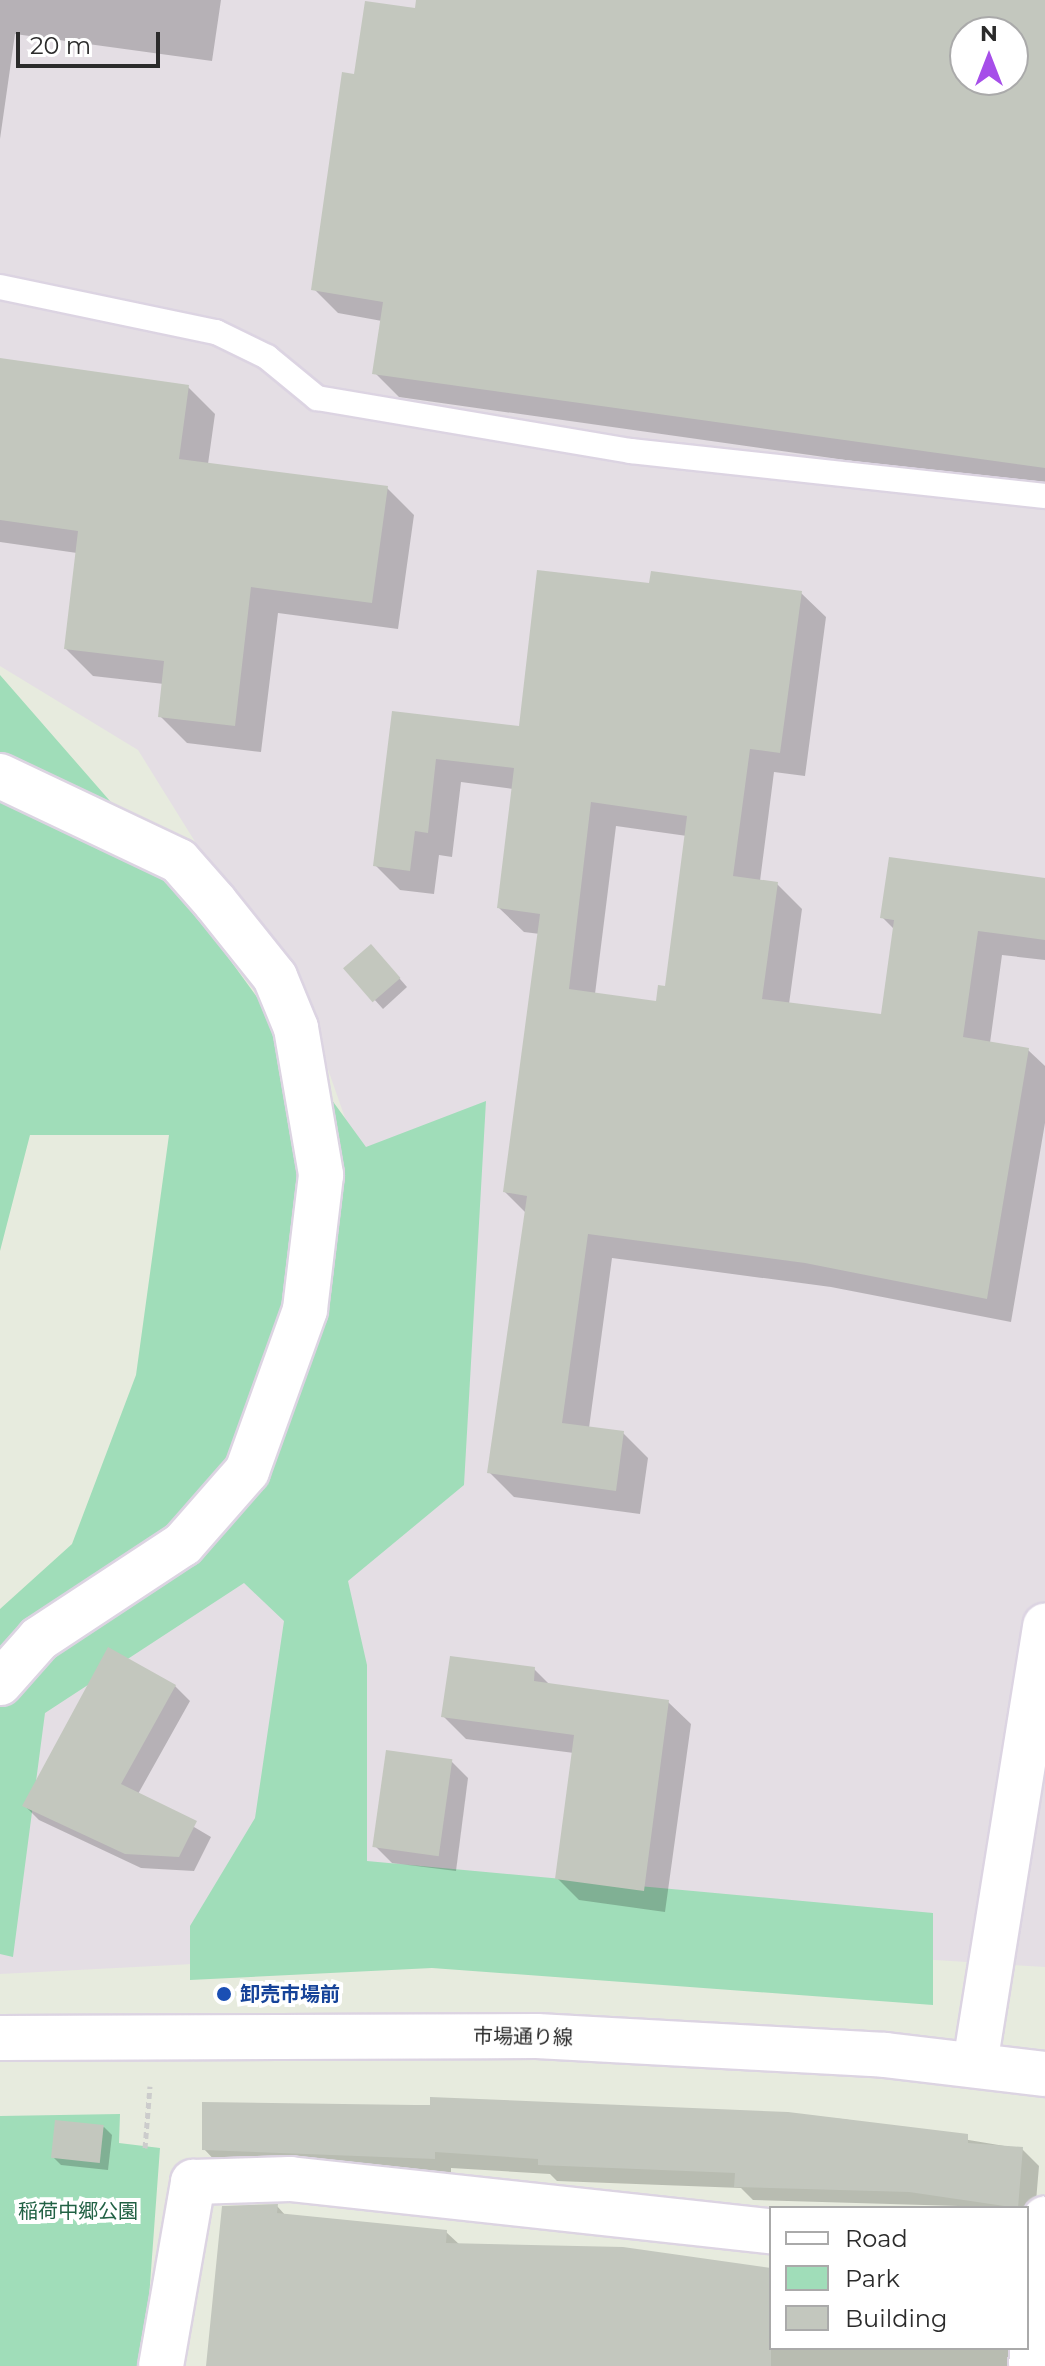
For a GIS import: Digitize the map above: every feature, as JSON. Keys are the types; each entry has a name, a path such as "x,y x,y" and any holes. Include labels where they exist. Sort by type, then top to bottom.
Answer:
{"street":[{"path":"0,776 179,861 275,977 296,1028 315,1126 321,1215 305,1310 247,1471 183,1544 39,1639 0,1683"},
{"path":"975,2064 1045,1626"},
{"name":"市場通り線","path":"0,2038 537,2036 975,2064 1045,2074"},
{"path":"161,2366 193,2182 290,2179 769,2231"},
{"path":"1031,2366 1038,2243"}],"lane":[{"path":"0,287 216,332 267,357 317,398 631,451 1045,496"}],"path":[{"path":"145,2148 150,2086"}],"shaded area":[{"path":"0,0 1045,0 1045,1967 637,1941 0,1974 0,1760 371,1192 317,1038 138,750 0,666"}],"green space":[{"path":"0,675 137,832 366,1147 486,1101 464,1485 348,1581 367,1665 367,1861 933,1913 933,2005 432,1968 190,1980 190,1926 255,1818 284,1621 244,1583 45,1713 13,1957 0,1954 0,1609 72,1544 136,1375 169,1135 30,1135 0,1251"},
{"name":"稲荷中郷公園","path":"120,2114 119,2143 160,2148 144,2366 0,2366 0,2116"}],"building":[{"path":"416,0 1045,0 1045,468 372,374 383,302 311,290 342,72 354,74 365,1 415,8"},
{"path":"0,358 189,385 179,459 388,486 372,603 251,587 235,726 158,717 164,661 64,649 78,531 0,520"},
{"path":"537,570 649,583 651,571 802,591 780,753 750,749 733,876 778,882 762,999 881,1014 894,920 880,918 889,857 1045,878 1045,940 978,931 963,1037 1029,1048 987,1299 805,1263 588,1234 562,1423 624,1431 616,1491 487,1473 527,1196 503,1192 540,914 497,908 514,768 436,759 428,833 415,831 410,871 373,866 392,711 519,726","holes":["591,802 687,816 665,986 658,985 656,1001 569,989"]},
{"path":"371,944 401,978 373,1002 343,968"},
{"path":"108,1647 176,1685 121,1784 197,1821 179,1857 125,1854 22,1806"},
{"path":"450,1656 535,1667 534,1681 669,1700 644,1891 555,1879 574,1735 441,1717"},
{"path":"386,1750 452,1759 439,1856 372,1847"},
{"path":"430,2097 788,2112 968,2134 968,2143 1023,2147 1018,2206 909,2192 734,2187 735,2173 538,2165 538,2159 435,2152 435,2159 202,2150 202,2102 430,2105"},
{"path":"55,2120 104,2125 100,2163 51,2158"},
{"path":"278,2204 277,2213 447,2230 446,2243 623,2247 769,2268 771,2366 206,2366 222,2206"}],"place":[{"name":"卸売市場前","path":"224,1994"}]}
